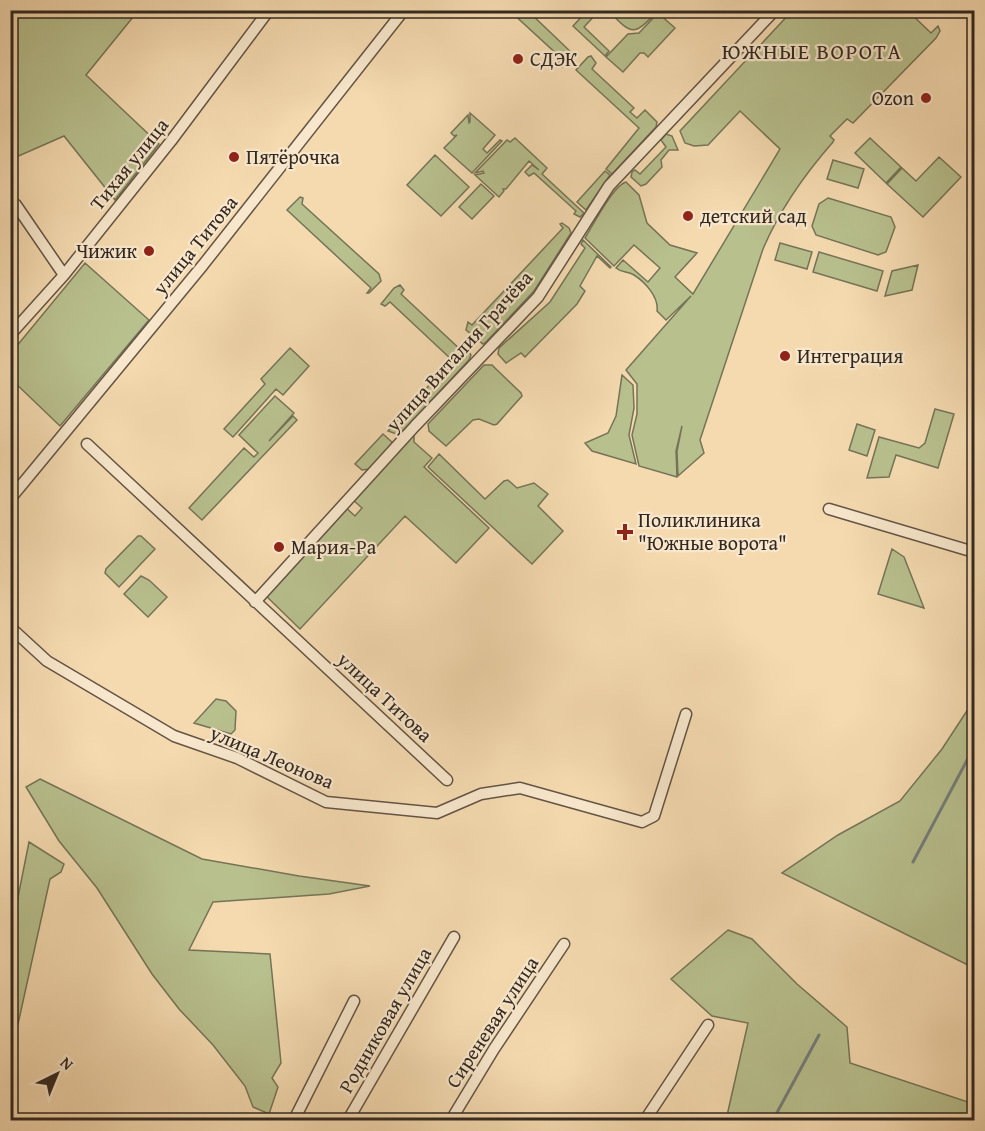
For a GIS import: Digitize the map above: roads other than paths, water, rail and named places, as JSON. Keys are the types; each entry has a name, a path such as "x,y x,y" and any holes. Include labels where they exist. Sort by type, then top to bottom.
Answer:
{"street":[{"name":"Тихая улица","path":"10,335 64,275 171,141 269,10"},
{"name":"улица Титова","path":"10,499 203,265 404,10"},
{"name":"улица Виталия Грачёва","path":"255,602 422,418 538,297 609,186 776,10"},
{"path":"10,201 16,205 64,275"},
{"name":"улица Титова","path":"87,444 447,780"},
{"path":"830,509 975,552"},
{"name":"улица Леонова","path":"10,627 47,661 174,736 237,758 326,802 437,813 481,794 520,788 642,822 654,816 686,714"},
{"name":"Родниковая улица","path":"348,1120 454,937"},
{"name":"Сиреневая улица","path":"452,1120 494,1049 564,944"},
{"path":"294,1120 354,1001"},
{"path":"645,1120 708,1025"},
{"path":"10,1117 16,1120"}],"waterway":[{"path":"913,862 974,747"},
{"path":"773,1120 819,1035"}],"place":[{"name":"СДЭК","path":"518,59"},
{"name":"Ozon","path":"926,98"},
{"name":"Пятёрочка","path":"234,157"},
{"name":"детский сад","path":"688,216"},
{"name":"Чижик","path":"149,251"},
{"name":"Интеграция","path":"785,356"},
{"name":"Поликлиника \"Южные ворота\"","path":"625,532"},
{"name":"Мария-Ра","path":"279,547"}],"district":[{"name":"ЮЖНЫЕ ВОРОТА","path":"812,51"}]}
